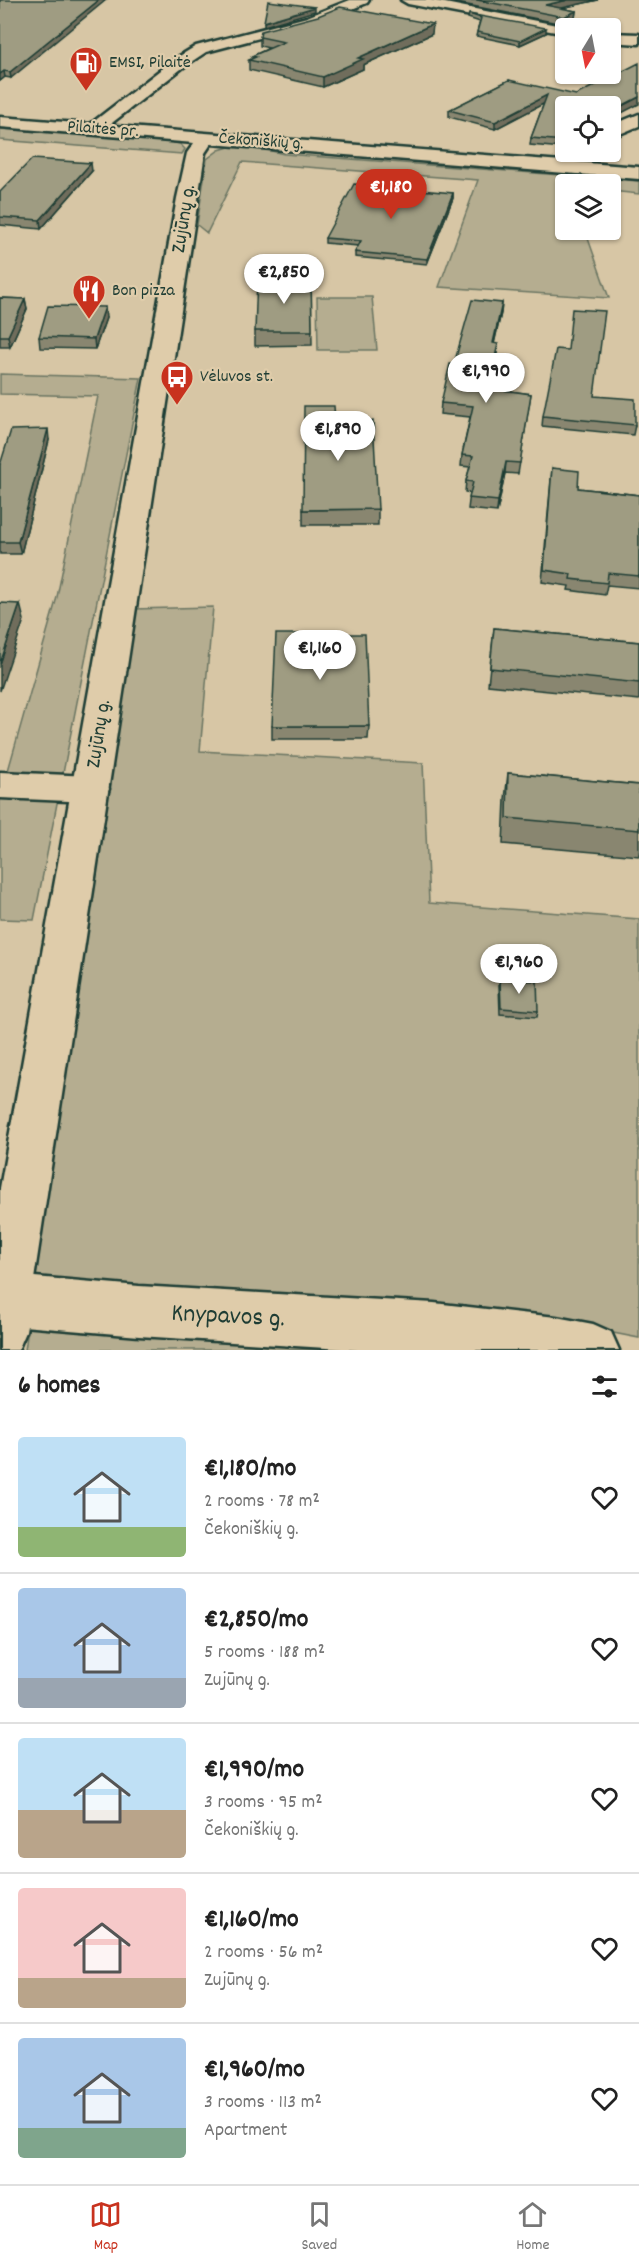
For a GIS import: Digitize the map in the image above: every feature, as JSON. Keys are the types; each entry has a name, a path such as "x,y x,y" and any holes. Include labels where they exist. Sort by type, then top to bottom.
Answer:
{"main road":[{"path":"93,129 179,63 201,49 216,43 312,20 362,0"},
{"path":"408,0 555,28"},
{"path":"621,38 639,39"},
{"path":"621,128 639,119"},
{"name":"Pilaitės pr.","path":"0,122 206,138"},
{"name":"Čekoniškių g.","path":"206,138 639,173"},
{"name":"Zujūnų g.","path":"2,1310 91,789 187,198 196,153 206,138"},
{"path":"0,785 91,789"},
{"name":"Knypavos g.","path":"2,1310 139,1311 434,1329 556,1342 593,1350"}],"shaded area":[{"path":"0,129 170,142 180,144 185,149 182,154 0,140"},
{"path":"229,147 255,147 284,154 555,175 555,240 589,240 609,298 439,287 478,180 242,162 207,233 197,225 207,159 219,150"},
{"path":"621,180 639,181 639,194 621,192"},
{"path":"317,297 372,297 377,350 318,350"},
{"path":"0,374 141,378 34,920 0,919 0,799 57,597 98,396 0,394"},
{"path":"213,607 200,751 423,763 429,903 639,919 639,1338 542,1319 352,1298 352,1350 25,1350 133,609"}],"building":[{"path":"0,0 99,0 10,72 4,71 0,74"},
{"path":"477,0 568,0 545,5 576,11 564,17"},
{"path":"268,1 315,7 264,22"},
{"path":"340,7 433,24 358,58 363,59 323,77 249,60 256,57 252,56 284,42 260,37 261,31 318,16"},
{"path":"469,14 546,28 520,41 477,32 481,18"},
{"path":"639,63 639,97 621,106 621,96 555,96 555,140 531,138 547,95 495,122 449,110 509,80 576,95 598,84 621,84 621,72"},
{"path":"32,159 91,163 40,220 0,217 0,192"},
{"path":"354,184 453,193 427,259 355,252 361,241 325,238"},
{"path":"257,278 311,278 312,331 255,331"},
{"path":"0,298 25,299 8,336 0,336"},
{"path":"472,300 502,303 493,343 498,344 488,388 531,394 520,463 506,462 498,501 469,498 473,482 466,481 473,456 462,455 473,406 441,403 450,364 454,364"},
{"path":"48,306 105,307 94,339 39,337"},
{"path":"572,309 605,311 594,396 635,399 635,425 543,416 556,349 568,350"},
{"path":"304,406 334,406 335,421 373,421 378,509 303,510"},
{"path":"48,429 18,542 0,542 0,465 11,430"},
{"path":"552,468 579,471 578,488 639,495 639,576 608,573 607,583 570,579 571,574 544,570"},
{"path":"0,603 20,604 0,664"},
{"path":"494,628 639,642 639,683 490,668"},
{"path":"276,634 365,634 369,726 272,726"},
{"path":"508,773 639,785 639,830 507,818"},
{"path":"500,979 537,981 538,1011 501,1008"}],"place":[{"name":"EMSI, Pilaitė","path":"86,92"},
{"name":"Bon pizza","path":"89,320"},
{"name":"Vėluvos st.","path":"177,406"}]}
